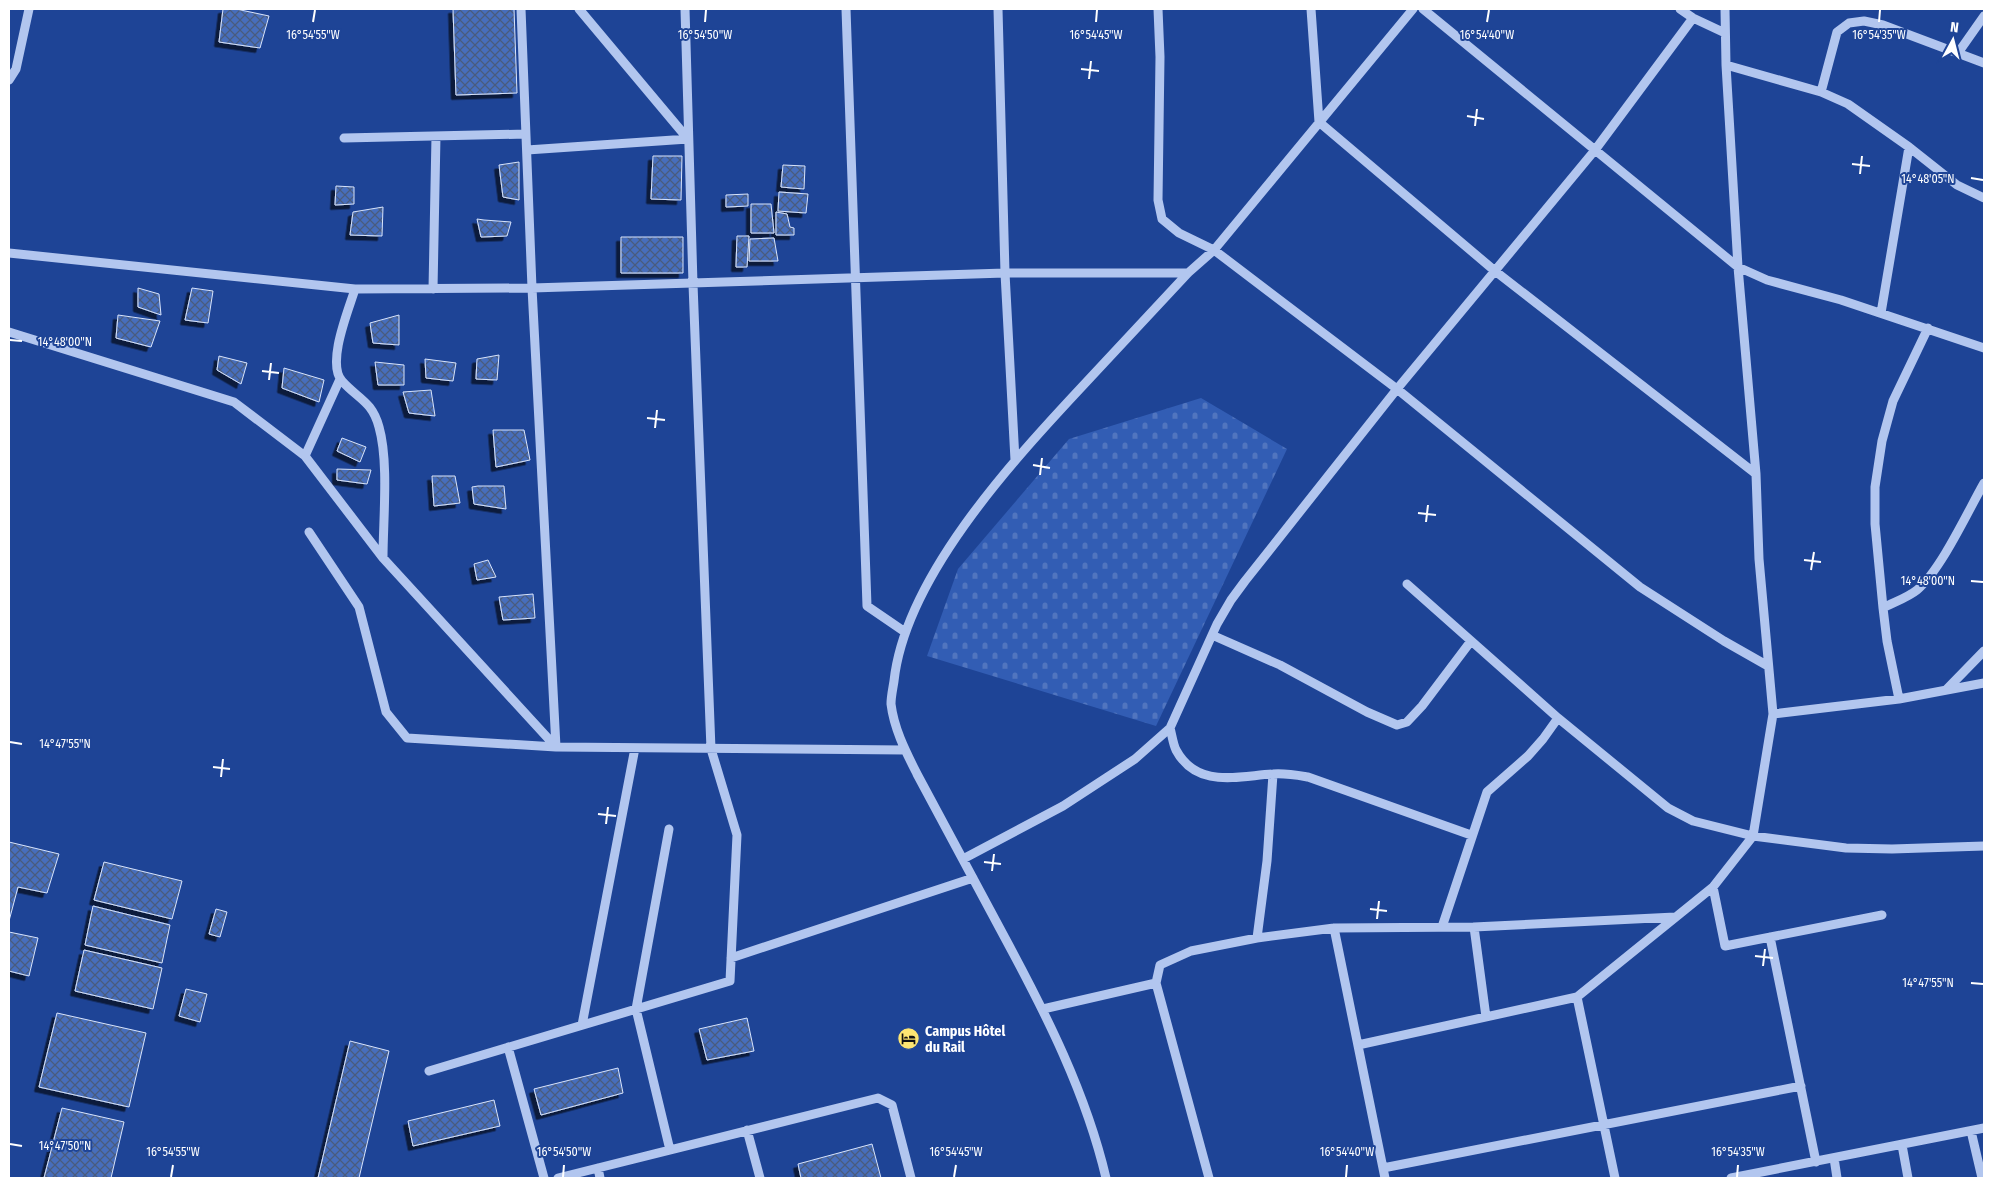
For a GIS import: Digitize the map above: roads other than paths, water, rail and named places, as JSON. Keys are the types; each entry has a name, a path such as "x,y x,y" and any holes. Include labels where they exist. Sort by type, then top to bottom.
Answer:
{"street":[{"path":"9,80 16,69 29,9"},
{"path":"521,9 532,288 556,747"},
{"path":"579,9 688,139"},
{"path":"429,1071 730,981 737,836 711,748 693,284 685,9"},
{"path":"846,9 867,606 905,632"},
{"path":"998,9 1005,273 1015,460"},
{"path":"1158,9 1160,57 1158,200 1162,218 1179,233 1214,250 1397,389 1640,587 1724,642 1768,666"},
{"path":"1311,9 1319,122 1496,270 1756,474"},
{"path":"1106,1178 1101,1157 1074,1082 1043,1009 899,738 891,703 896,660 905,632 928,582 968,521 1015,460 1188,273 1214,250 1413,9"},
{"path":"1423,9 1738,267 1766,280 1841,300 1984,348"},
{"path":"1680,9 1693,18 1725,33"},
{"path":"1358,1045 1577,997 1713,887 1753,836 1773,714 1759,560 1756,474 1738,267 1726,65 1725,9"},
{"path":"1958,53 1984,16"},
{"path":"963,860 1063,806 1135,759 1170,728 1212,635 1231,600 1397,389 1595,150 1693,18"},
{"path":"1820,92 1837,32 1849,23 1864,21 1883,25 1984,63"},
{"path":"1726,65 1820,92 1848,104 1909,147 1957,185 1984,198"},
{"path":"344,138 526,134"},
{"path":"433,289 436,136"},
{"path":"526,150 688,139"},
{"path":"1881,313 1909,147"},
{"path":"9,253 355,289 532,288 1005,273 1188,273"},
{"path":"305,456 340,379 336,360 338,346 355,289"},
{"path":"1899,700 1887,641 1883,608 1875,524 1876,474 1882,441 1893,401 1928,328"},
{"path":"9,332 234,402 305,456 383,558 556,747"},
{"path":"340,379 372,407 379,428 384,470 383,558"},
{"path":"1883,608 1910,595 1923,584 1948,548 1984,482"},
{"path":"309,532 359,607 386,712 407,738 556,747 905,750"},
{"path":"1407,584 1558,718 1668,808 1693,821 1753,836 1846,848 1892,850 1984,846"},
{"path":"1212,635 1280,665 1368,712 1397,725 1407,722 1422,706 1471,641"},
{"path":"1947,689 1984,651"},
{"path":"1773,714 1899,700 1984,683"},
{"path":"1442,927 1471,835 1487,792 1533,750 1558,718"},
{"path":"1170,728 1176,750 1187,765 1206,777 1224,778 1273,774 1308,777 1471,835"},
{"path":"582,1026 635,748"},
{"path":"1256,938 1267,860 1273,774"},
{"path":"669,829 636,1009 670,1150"},
{"path":"731,958 973,878"},
{"path":"1713,887 1725,946 1882,915"},
{"path":"1209,1178 1156,983 1160,965 1191,950 1256,938 1334,928 1474,927 1675,917"},
{"path":"1474,927 1486,1017"},
{"path":"1334,928 1385,1178"},
{"path":"1770,937 1816,1162"},
{"path":"1043,1009 1156,983"},
{"path":"1577,997 1615,1178"},
{"path":"508,1048 544,1178"},
{"path":"1383,1168 1801,1086"},
{"path":"558,1178 878,1098 892,1105 911,1178"},
{"path":"1731,1178 1984,1128"},
{"path":"747,1130 760,1178"},
{"path":"1971,1131 1982,1178"},
{"path":"1902,1145 1908,1178"},
{"path":"1834,1158 1837,1178"},
{"path":"598,1168 600,1178"}],"place":[{"name":"Campus Hôtel du Rail","path":"909,1039"}]}
